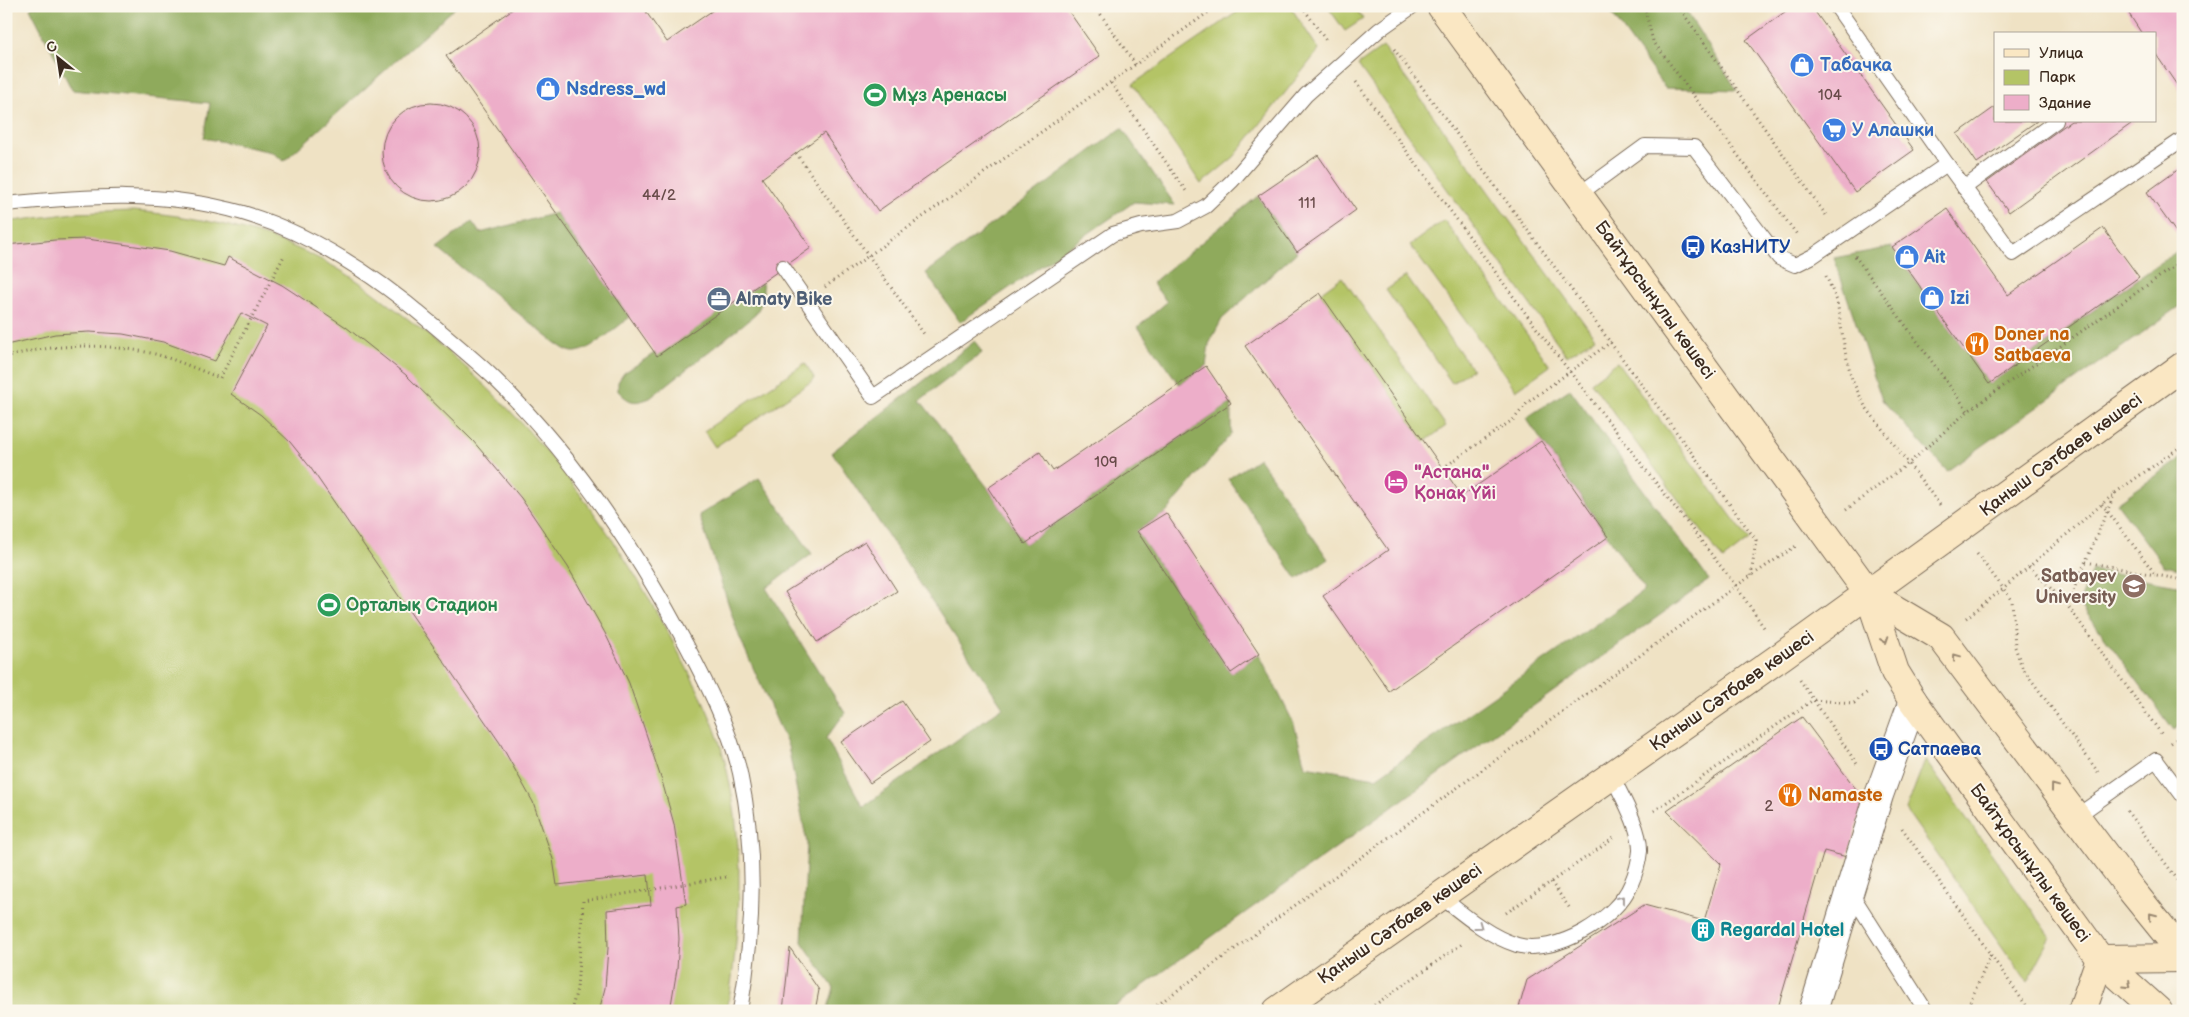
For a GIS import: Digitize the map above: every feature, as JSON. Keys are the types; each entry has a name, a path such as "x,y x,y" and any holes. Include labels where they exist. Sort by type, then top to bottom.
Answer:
{"main road":[{"name":"Байтұрсынұлы көшесі","path":"1441,6 1869,594 1895,672 1913,701 2100,959 2158,1011"},
{"name":"Қаныш Сәтбаев көшесі","path":"1281,1010 1869,594 2183,366"},
{"name":"Байтұрсынұлы көшесі","path":"1869,594 1941,637 2183,956"},
{"path":"2082,1011 2100,959 2183,956"}],"street":[{"path":"1813,1011 1879,795 1913,701"}],"lane":[{"path":"783,268 873,397 1113,234 1141,226 1178,221 1206,206 1232,181 1306,95 1379,30 1413,6"},
{"path":"1840,8 1947,164 2013,254 2183,139"},
{"path":"1964,188 2055,122"},
{"path":"1578,195 1645,146 1694,147 1779,258 1796,265 1814,256 1947,164"},
{"path":"6,204 107,195 203,203 245,214 293,232 336,254 384,285 494,379 572,466 609,516 673,620 720,715 739,772 746,814 751,874 747,975 740,1011"},
{"path":"2077,816 2156,760 2183,796"},
{"path":"1440,896 1483,929 1519,946 1534,948 1552,946 1566,941 1606,915 1620,902 1631,885 1640,850 1634,825 1612,776"},
{"path":"1849,890 1926,1011"}],"path":[{"path":"1095,6 1136,65"},
{"path":"806,301 1218,6"},
{"path":"1302,6 1570,372 1736,586 1783,655"},
{"path":"1678,6 1968,411"},
{"path":"1149,1011 1751,576 1756,540 1612,342 1379,30"},
{"path":"1110,83 1199,210"},
{"path":"796,153 937,354"},
{"path":"1859,501 1909,464 1968,411 2183,260"},
{"path":"6,357 68,347 108,346 156,355 220,378 272,279"},
{"path":"1443,468 1514,419 1528,402 1612,342"},
{"path":"2183,445 2115,492 2003,589 2012,600 2015,647 2022,667 2183,888"},
{"path":"2067,605 2115,492"},
{"path":"2102,504 2156,575"},
{"path":"2086,562 2183,580"},
{"path":"2029,566 2067,605 2174,750"},
{"path":"1813,700 2030,1011"},
{"path":"1366,1011 1813,700 1854,703"},
{"path":"2170,744 2183,734"},
{"path":"571,1011 577,989 582,901 751,874"},
{"path":"1551,882 1567,905"},
{"path":"1966,1011 1991,954"}],"green space":[{"path":"33,6 457,6 284,161 272,152 204,138 210,103 72,90 30,8"},
{"path":"1246,6 1290,6 1319,50 1234,157 1201,184 1133,84"},
{"path":"1327,6 1354,6 1363,19 1345,31"},
{"path":"1606,6 1683,6 1737,90 1665,88"},
{"path":"1383,47 1595,338 1567,356 1358,65"},
{"path":"1122,128 1175,205 1134,202 960,322 926,273"},
{"path":"1258,196 1297,252 1222,319 1209,344 1206,366 1179,384 1138,327 1167,302 1152,283"},
{"name":"Орталық Стадион","path":"134,211 190,218 243,230 295,247 353,278 408,319 489,389 560,468 592,510 649,599 675,646 709,714 720,743 736,821 739,884 736,947 727,1011 6,1011 6,222 74,213"},
{"path":"556,213 630,317 596,343 576,352 567,350 554,342 437,248 472,222 480,233"},
{"path":"1444,220 1550,366 1516,390 1410,245"},
{"path":"1892,247 1989,384 2183,247 2183,304 1947,471 1882,400 1834,258"},
{"path":"1406,276 1472,369 1452,383 1386,290"},
{"path":"1342,277 1446,426 1424,442 1320,293"},
{"path":"762,283 762,299 755,315 650,398 636,402 629,400 618,391 618,382 624,373"},
{"path":"975,341 982,353 920,400 988,488 1025,544 1231,403 1231,434 1166,513 1137,531 1231,673 1259,654 1294,724 1305,766 1376,778 1645,590 1526,418 1570,389 1709,580 1108,1011 827,1011 834,988 802,942 807,843 788,746 739,636 699,515 759,478 812,554 766,588 845,713 826,738 863,807 1003,707 832,452"},
{"path":"1617,362 1749,540 1723,560 1591,382"},
{"path":"805,363 815,379 715,447 704,431"},
{"path":"2183,457 2183,570 2164,566 2117,503"},
{"path":"1259,458 1328,559 1297,579 1228,479"},
{"path":"2092,570 2183,586 2183,723 2174,730 2079,603"},
{"path":"1925,760 2051,937 2027,982 1906,810"}],"building":[{"path":"517,6 642,6 667,42 719,6 1065,6 1100,56 878,211 824,133 762,178 811,248 657,356 446,56"},
{"path":"1793,6 1811,6 1914,150 1855,192 1746,40"},
{"path":"2124,6 2183,6 2183,94 2156,54 2156,32 2141,32"},
{"path":"431,103 450,107 465,118 476,133 480,152 476,171 465,186 450,197 431,201 412,197 397,186 386,171 382,152 386,133 397,118 412,107"},
{"path":"1994,108 1994,122 2036,122 1977,163 1957,134"},
{"path":"2070,122 2134,122 2009,212 1987,182"},
{"path":"1318,155 1356,210 1297,252 1258,196"},
{"path":"2183,166 2183,242 2147,192"},
{"path":"1947,209 2008,295 2103,228 2139,277 1989,384 1892,247"},
{"name":"Орталық Стадион","path":"87,239 170,251 224,266 228,257 282,285 346,327 406,375 473,441 521,498 568,567 605,633 629,683 662,781 674,824 686,904 677,906 679,939 677,969 670,1011 599,1011 605,988 608,948 607,910 651,905 648,875 557,885 553,859 533,802 500,743 310,467 290,442 261,415 231,394 267,326 241,313 215,361 163,342 123,334 89,332 55,334 6,345 6,245"},
{"name":"\"Астана\" Қонақ Үйі","path":"1320,293 1462,496 1541,441 1608,537 1389,691 1323,596 1388,550 1245,346"},
{"path":"1206,366 1231,403 1025,544 988,488 1040,452 1053,471"},
{"path":"1166,513 1259,654 1231,673 1137,531"},
{"path":"865,541 897,591 817,642 785,592"},
{"path":"902,701 930,742 870,783 841,742"},
{"path":"1802,717 1865,801 1847,857 1824,851 1777,1011 1518,1011 1527,980 1644,905 1704,921 1721,864 1667,811"},
{"path":"790,948 819,990 815,1011 783,1011"}],"place":[{"name":"Табачка","path":"1802,65"},
{"name":"Nsdress_wd","path":"548,89"},
{"name":"Мұз Аренасы","path":"875,95"},
{"name":"У Алашки","path":"1834,130"},
{"name":"КазНИТУ","path":"1693,247"},
{"name":"Ait","path":"1907,257"},
{"name":"Izi","path":"1932,298"},
{"name":"Almaty Bike","path":"719,299"},
{"name":"Doner na Satbaeva","path":"1977,344"},
{"name":"\"Астана\" Қонақ Үйі","path":"1396,482"},
{"name":"Satbayev University","path":"2134,586"},
{"name":"Орталық Стадион","path":"329,605"},
{"name":"Сатпаева","path":"1881,749"},
{"name":"Namaste","path":"1790,795"},
{"name":"Regardal Hotel","path":"1703,930"}]}
